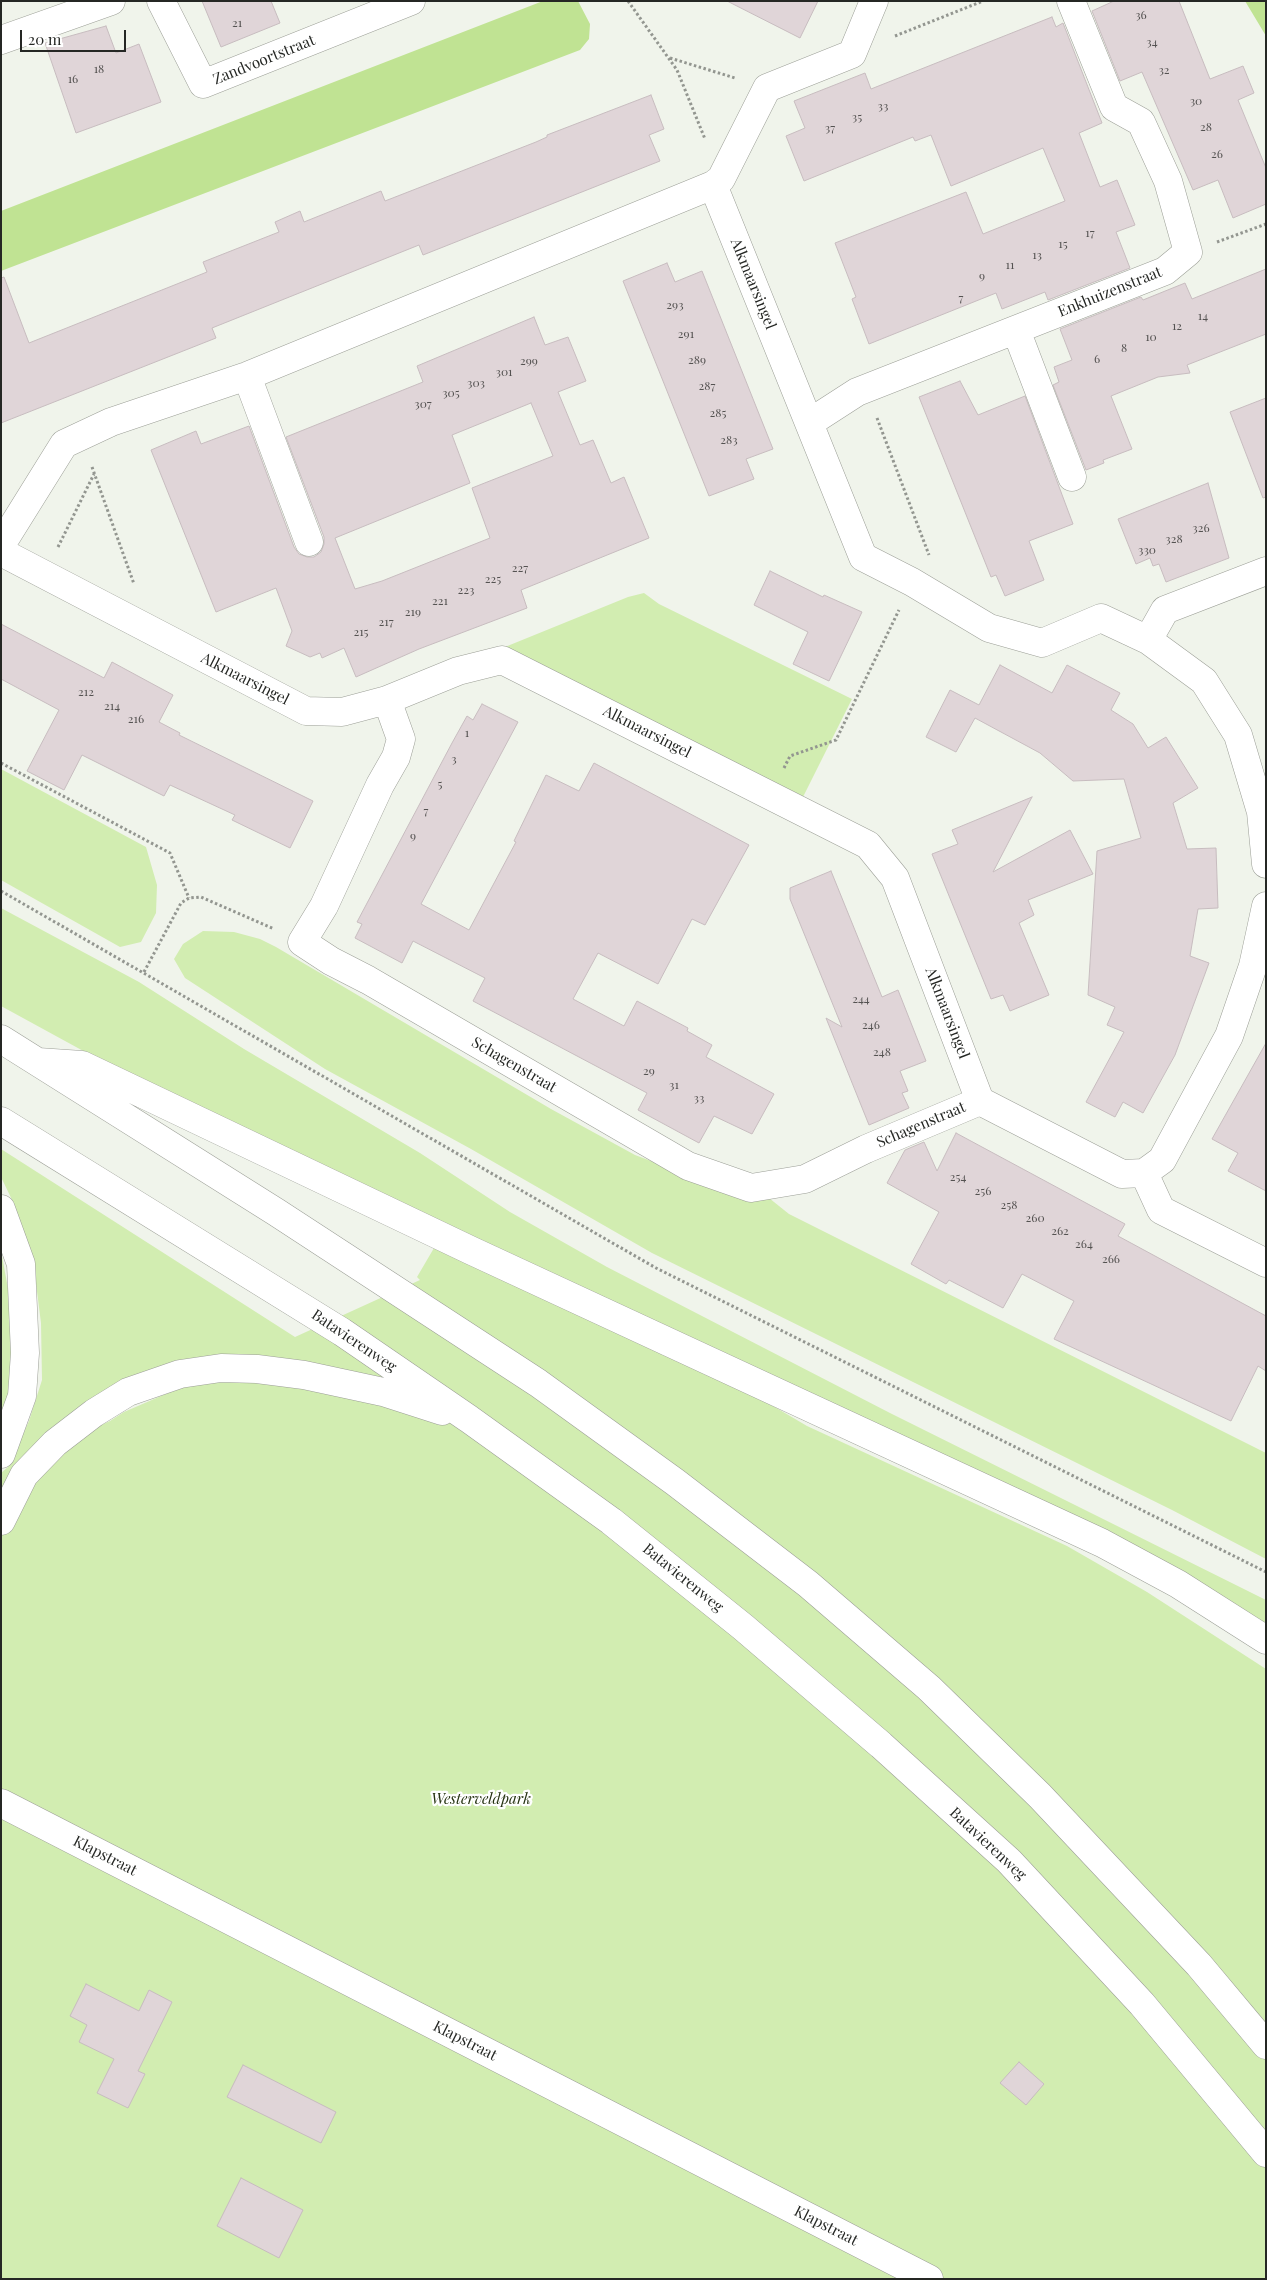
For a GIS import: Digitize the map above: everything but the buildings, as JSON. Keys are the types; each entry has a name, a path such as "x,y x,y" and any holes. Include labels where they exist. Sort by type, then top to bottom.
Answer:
{"street":[{"path":"1,40 111,1"},
{"name":"Zandvoortstraat","path":"161,1 203,84 411,1"},
{"path":"1,545 64,444 111,422 247,376 717,182 767,88 852,54 874,1"},
{"path":"1072,1 1114,107 1141,122 1168,180 1188,252"},
{"name":"Alkmaarsingel","path":"717,182 808,423 863,557 912,582 989,628 1042,643 1101,618 1148,640 1204,681 1238,735 1261,812 1266,864"},
{"name":"Enkhuizenstraat","path":"808,423 857,392 1165,271 1188,252"},
{"path":"1016,330 1072,478"},
{"path":"247,376 309,542"},
{"name":"Alkmaarsingel","path":"1,552 306,711 342,712 387,700 458,671 502,660 868,845 895,878 980,1101"},
{"path":"1148,640 1165,610 1266,571"},
{"path":"302,942 324,906 380,785 396,757 401,740 387,700"},
{"path":"980,1101 1122,1174 1144,1173 1162,1160 1229,1036 1253,966 1266,906"},
{"name":"Schagenstraat","path":"302,942 331,962 368,980 688,1166 751,1188 805,1179 866,1149 980,1101"},
{"path":"1,1039 276,1212 538,1383 675,1482 808,1584 929,1688 1040,1796 1199,1965 1266,2045"},
{"path":"34,1061 82,1065 479,1254 1094,1539 1178,1584 1266,1640"},
{"name":"Batavierenweg","path":"1,1121 342,1332 470,1420 611,1521 743,1627 881,1745 1008,1861 1142,2004 1266,2153"},
{"path":"1144,1173 1162,1210 1266,1263"},
{"path":"1,1209 21,1264 25,1353 22,1396 1,1454"},
{"path":"1,1520 24,1475 55,1443 94,1413 128,1392 180,1374 221,1368 257,1369 304,1375 383,1392 470,1420"},
{"name":"Klapstraat","path":"1,1803 929,2279"}],"path":[{"path":"628,1 677,70 717,182"},
{"path":"852,54 983,1"},
{"path":"668,57 767,88"},
{"path":"1188,252 1266,224"},
{"path":"772,796 790,756 836,740 912,582 932,561 866,388"},
{"path":"81,436 136,589"},
{"path":"45,575 94,473"},
{"path":"1,763 170,852 190,898"},
{"path":"1,891 656,1268 1266,1572"},
{"path":"144,972 181,903 190,898 201,897 302,942"}],"green space":[{"path":"644,593 659,604 852,699 800,803 500,649 628,597"},
{"path":"1,769 146,847 157,885 156,913 141,942 120,947 1,880"},
{"path":"1,908 139,982 244,1049 420,1153 510,1212 607,1267 890,1413 1266,1600 1266,1627 1233,1603 1184,1575 162,1094 1,1006"},
{"path":"203,931 234,932 260,939 551,1109 635,1155 729,1190 764,1194 789,1214 1266,1453 1266,1559 1172,1510 652,1253 471,1149 325,1069 185,978 174,959 183,944"},
{"name":"Westerveldpark","path":"1,1149 295,1337 420,1280 417,1277 434,1248 768,1403 807,1426 1067,1546 1147,1592 1266,1669 1266,2279 1,2279 1,1473 8,1467 29,1421 42,1380 41,1323 33,1260 14,1204 1,1177","holes":["256,1355 124,1412 110,1421 20,1462 183,1362"]},
{"path":"1,1251 10,1299 14,1368 1,1427"}],"shaded area":[{"path":"543,1 578,1 590,24 589,39 580,50 1,271 1,211"},
{"path":"1245,1 1266,1 1266,36"}]}
